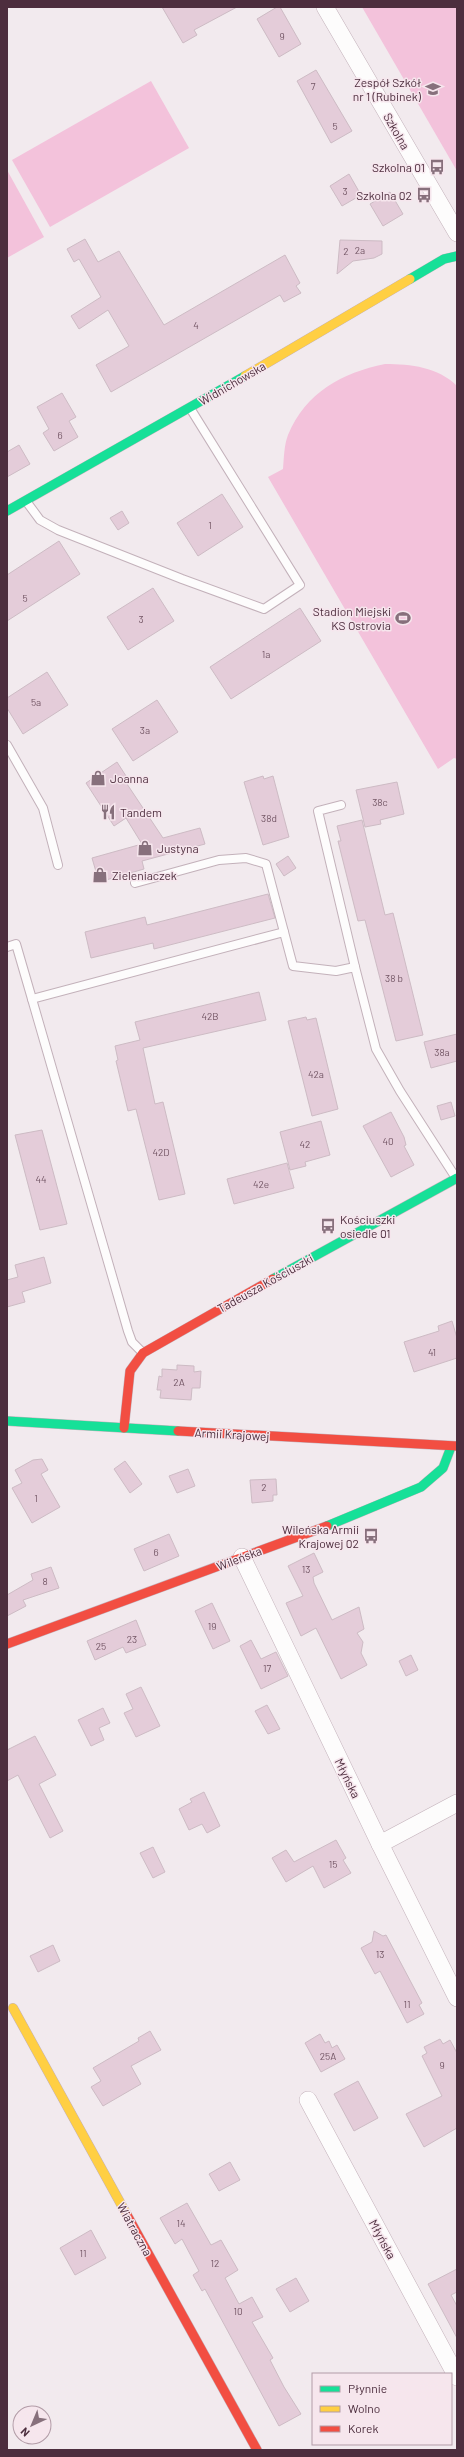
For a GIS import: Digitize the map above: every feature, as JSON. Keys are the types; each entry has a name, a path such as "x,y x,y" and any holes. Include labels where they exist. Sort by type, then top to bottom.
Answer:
{"street":[{"name":"Szkolna","path":"325,7 457,233"},
{"name":"Widnichowska","path":"7,512 190,408 444,258 457,256"},
{"name":"Tadeusza Kościuszki","path":"124,1428 130,1371 143,1353 256,1288 457,1178"},
{"name":"Armii Krajowej","path":"7,1421 454,1446"},
{"name":"Wileńska","path":"7,1644 357,1515 421,1487 434,1478 443,1468 454,1446"},
{"name":"Młyńska","path":"242,1557 380,1844 457,1998"},
{"path":"380,1844 457,1803"},
{"name":"Wiatraczna","path":"13,2008 257,2450"},
{"name":"Młyńska","path":"308,2100 457,2377"}],"lane":[{"path":"26,501 40,520 58,530 182,579 264,609 300,585 190,408"},
{"path":"7,745 43,808 58,866"},
{"path":"341,805 318,811 376,1049 457,1178"},
{"path":"135,882 219,860 246,858 266,864 294,966 336,971 355,967"},
{"path":"32,998 284,932"},
{"path":"7,947 16,944 128,1331 132,1342 143,1353"}],"shaded area":[{"name":"Zespół Szkół nr 1 (Rubinek)","path":"362,7 457,7 457,171"},
{"path":"151,81 189,148 50,227 12,160"},
{"path":"7,170 44,237 7,258"},
{"name":"Stadion Miejski KS Ostrovia","path":"385,364 424,368 441,375 457,386 457,759 454,758 438,769 268,477 283,469 285,447 288,435 305,407 315,396 340,379 369,368"}],"building":[{"path":"162,7 237,7 194,30 197,35 183,43"},
{"path":"277,7 280,7 301,44 279,57 257,19"},
{"path":"316,70 352,131 331,143 297,81"},
{"path":"349,174 361,195 342,206 330,186"},
{"path":"390,192 403,214 383,226 370,204"},
{"path":"85,239 98,262 119,251 164,325 285,255 300,283 296,286 301,293 284,302 280,295 111,392 96,365 129,346 108,310 79,329 71,316 101,297 79,259 74,262 67,249"},
{"path":"340,240 382,241 382,254 374,258 353,261 337,274"},
{"path":"62,393 76,417 69,421 78,437 54,451 43,433 49,429 37,407"},
{"path":"19,445 30,464 7,477 7,452"},
{"path":"222,494 243,527 198,556 177,523"},
{"path":"122,511 129,523 118,530 110,518"},
{"path":"59,541 80,574 7,621 7,575"},
{"path":"153,588 174,621 128,650 107,617"},
{"path":"300,608 321,641 231,699 210,667"},
{"path":"47,672 68,705 23,734 7,708 7,698"},
{"path":"157,700 178,732 133,761 112,729"},
{"path":"117,762 126,776 123,778 163,838 200,828 205,844 142,861 144,869 99,882 92,858 142,844 126,818 114,826 86,783"},
{"path":"263,776 264,779 273,776 289,837 263,845 244,782"},
{"path":"397,782 404,814 380,820 381,824 365,827 356,790"},
{"path":"362,820 385,915 393,913 423,1035 396,1041 365,920 358,921 338,841 341,841 337,826"},
{"path":"288,856 296,868 284,876 276,864"},
{"path":"268,894 275,918 154,949 153,943 91,958 85,932 145,917 147,925"},
{"path":"259,992 266,1020 143,1048 155,1104 163,1102 185,1194 159,1200 136,1109 128,1111 116,1061 118,1060 115,1046 140,1040 135,1022"},
{"path":"306,1017 307,1020 316,1018 338,1109 312,1116 288,1021"},
{"path":"457,1034 457,1061 431,1068 424,1042"},
{"path":"451,1102 455,1116 441,1120 437,1106"},
{"path":"391,1112 404,1137 406,1145 404,1146 414,1165 391,1177 363,1126"},
{"path":"321,1121 330,1155 305,1162 306,1166 290,1170 280,1132"},
{"path":"42,1130 67,1224 40,1230 15,1135"},
{"path":"287,1163 294,1188 234,1204 227,1179"},
{"path":"44,1257 51,1283 22,1292 25,1302 7,1307 7,1280 18,1277 15,1265"},
{"path":"452,1321 457,1338 457,1358 414,1372 404,1342 439,1331 438,1326"},
{"path":"177,1365 194,1366 194,1372 201,1371 200,1388 192,1388 191,1400 160,1398 161,1390 157,1390 159,1376 162,1377 162,1369 177,1370"},
{"path":"42,1459 48,1470 41,1474 60,1507 32,1523 12,1488 22,1483 15,1470 33,1460"},
{"path":"125,1461 142,1484 130,1493 114,1469"},
{"path":"188,1469 195,1486 177,1493 169,1476"},
{"path":"276,1479 277,1495 273,1495 273,1501 252,1503 250,1480"},
{"path":"169,1534 179,1556 144,1571 134,1549"},
{"path":"314,1553 323,1572 313,1577 314,1583 332,1620 359,1607 364,1629 357,1633 363,1642 361,1653 367,1665 341,1679 316,1628 301,1636 286,1603 303,1596 288,1566"},
{"path":"51,1567 59,1588 23,1600 26,1606 7,1616 7,1595 33,1580 31,1574"},
{"path":"212,1603 230,1641 213,1649 195,1611"},
{"path":"136,1620 146,1645 126,1653 123,1647 95,1660 87,1641"},
{"path":"251,1640 261,1659 276,1652 288,1676 261,1689 240,1646"},
{"path":"411,1655 418,1670 406,1676 399,1661"},
{"path":"141,1687 160,1726 136,1737 124,1713 133,1709 126,1694"},
{"path":"267,1705 280,1729 268,1734 255,1711"},
{"path":"103,1708 110,1723 99,1728 104,1740 91,1746 78,1720"},
{"path":"35,1736 56,1775 39,1784 63,1831 50,1838 18,1775 7,1781 7,1750"},
{"path":"204,1792 220,1826 207,1833 202,1824 189,1830 179,1809 192,1802 190,1799"},
{"path":"336,1840 346,1858 343,1860 351,1873 324,1888 313,1866 286,1882 272,1858 286,1850 294,1862"},
{"path":"153,1847 165,1872 153,1878 140,1853"},
{"path":"374,1931 383,1936 386,1935 422,2003 419,2005 424,2014 407,2023 380,1971 375,1974 361,1948 372,1942"},
{"path":"53,1945 60,1961 38,1972 30,1956"},
{"path":"150,2031 161,2050 131,2066 141,2084 103,2106 91,2087 101,2081 93,2068 139,2041 138,2038"},
{"path":"320,2034 325,2043 329,2041 332,2048 337,2045 345,2059 321,2072 305,2043"},
{"path":"440,2039 443,2044 450,2040 457,2053 457,2128 424,2147 406,2114 442,2096 422,2056 427,2053 424,2047"},
{"path":"358,2081 378,2118 354,2131 334,2094"},
{"path":"230,2162 240,2180 219,2191 209,2174"},
{"path":"187,2203 211,2245 221,2240 238,2270 225,2278 239,2304 252,2297 263,2317 252,2322 273,2358 270,2360 284,2387 301,2414 279,2426 205,2289 202,2291 193,2275 199,2271 182,2239 175,2244 160,2218"},
{"path":"91,2230 106,2258 75,2275 60,2248"},
{"path":"457,2269 457,2292 451,2295 457,2306 457,2338 428,2284"},
{"path":"296,2278 309,2301 290,2312 276,2289"}],"traffic: fast":[{"path":"410,279 444,259 457,256"},
{"path":"7,511 245,376"},
{"path":"273,1279 457,1178"},
{"path":"7,1421 178,1431"},
{"path":"327,1526 421,1487 443,1468 451,1447"}],"traffic: slow":[{"path":"245,376 410,279"},
{"path":"13,2008 127,2215"}],"traffic: jam":[{"path":"124,1428 130,1371 143,1353 273,1279"},
{"path":"178,1431 457,1446"},
{"path":"7,1644 327,1526"},
{"path":"127,2215 257,2450"}],"place":[{"name":"Zespół Szkół nr 1 (Rubinek)","path":"433,89"},
{"name":"Szkolna 01","path":"437,167"},
{"name":"Szkolna 02","path":"424,195"},
{"name":"Stadion Miejski KS Ostrovia","path":"403,618"},
{"name":"Joanna","path":"98,778"},
{"name":"Tandem","path":"108,812"},
{"name":"Justyna","path":"145,848"},
{"name":"Zieleniaczek","path":"100,875"},
{"name":"Kościuszki osiedle 01","path":"328,1226"},
{"name":"Wileńska Armii Krajowej 02","path":"371,1536"}]}
